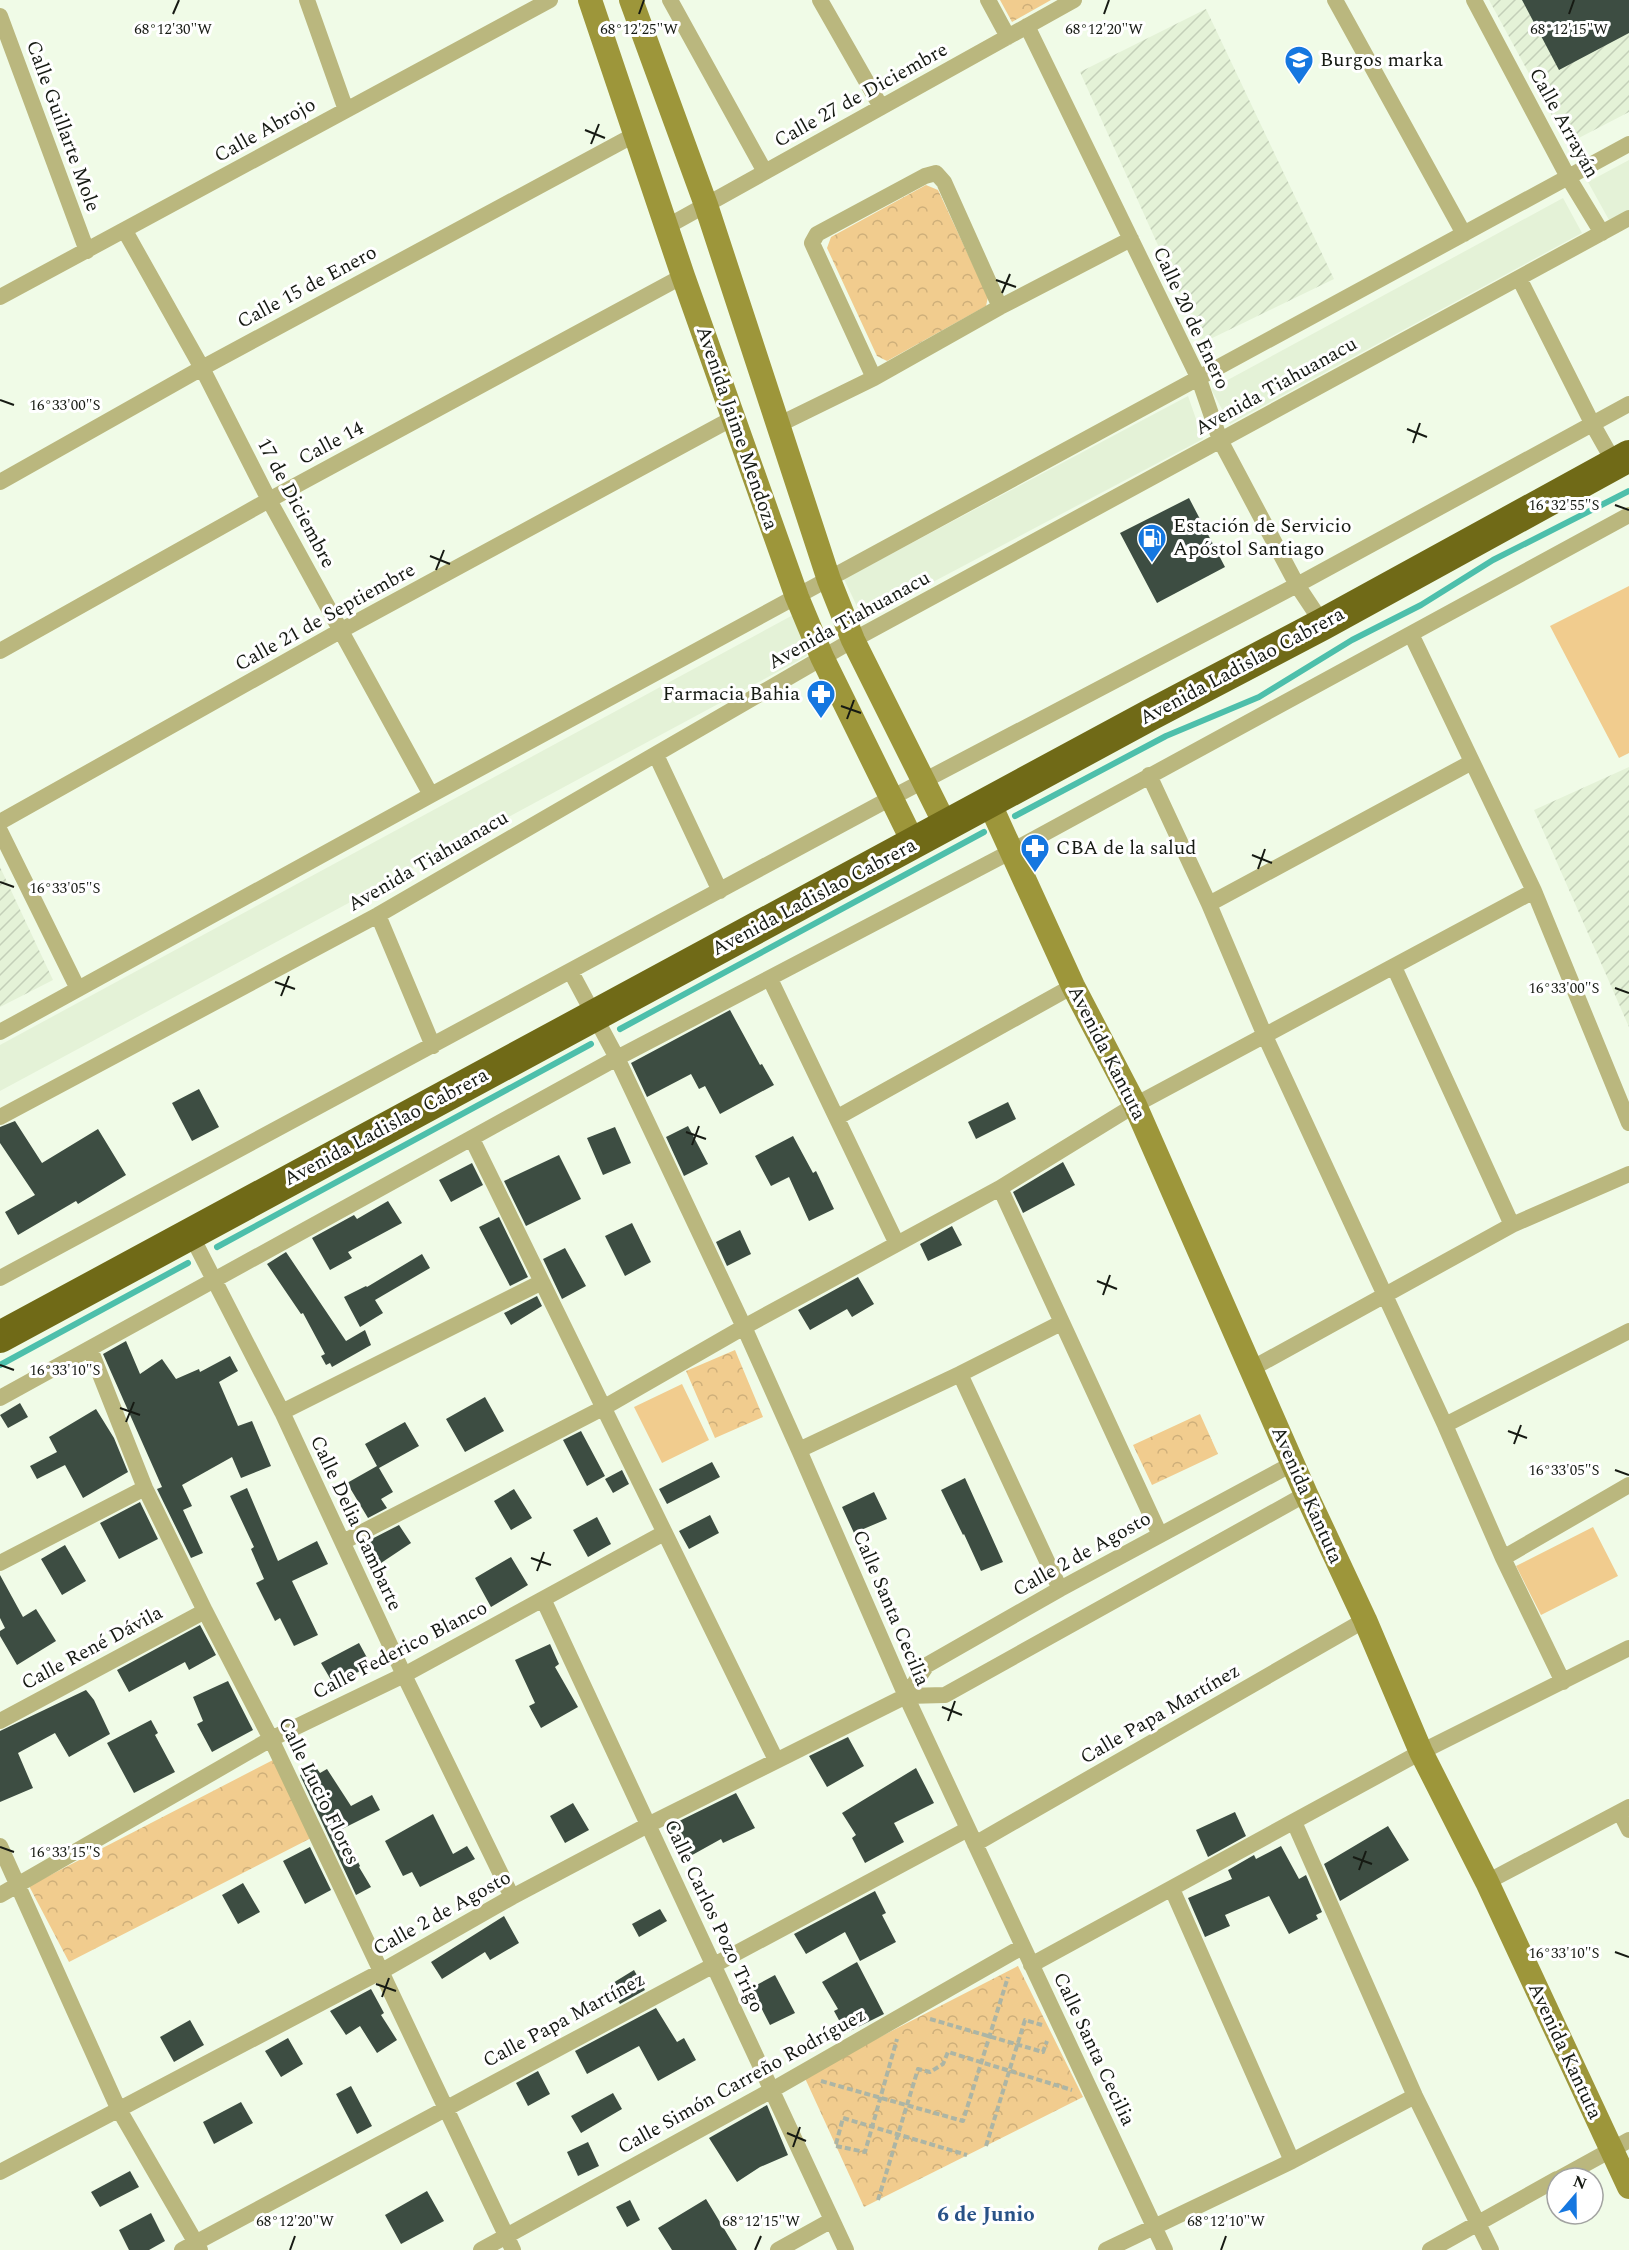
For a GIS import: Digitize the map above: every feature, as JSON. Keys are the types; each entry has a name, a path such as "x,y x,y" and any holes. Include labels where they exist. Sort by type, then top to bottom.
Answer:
{"highway":[{"name":"Avenida Ladislao Cabrera","path":"0,1337 594,1014 1323,624 1622,460"}],"main road":[{"name":"Avenida Jaime Mendoza","path":"590,0 797,597 822,657 914,844"},
{"name":"Avenida Jaime Mendoza","path":"631,0 706,205 830,580 853,640 946,826"},
{"name":"Avenida Kantuta","path":"989,802 1073,986 1135,1105 1292,1464 1365,1620 1421,1752 1619,2144 1629,2187"}],"street":[{"path":"307,0 346,110"},
{"name":"Calle Abrojo","path":"0,297 550,0"},
{"path":"670,0 765,172"},
{"path":"820,0 881,107"},
{"path":"988,0 1008,37"},
{"name":"Calle 27 de Diciembre","path":"668,226 1074,0"},
{"path":"1335,0 1464,234"},
{"name":"Calle Arrayán","path":"1474,0 1569,177 1602,233"},
{"name":"Calle Guillarte Mole","path":"0,16 87,251"},
{"name":"Calle 20 de Enero","path":"1027,26 1199,379 1220,440 1297,585 1323,624"},
{"name":"Calle 15 de Enero","path":"0,482 202,368 636,134"},
{"path":"0,1032 431,795 1629,144"},
{"path":"874,378 812,243 817,234 925,176 936,173 944,182 1000,307"},
{"name":"Avenida Tiahuanacu","path":"0,1117 378,915 822,657 1629,218"},
{"name":"17 de Diciembre","path":"125,231 202,368 269,500 431,795"},
{"path":"778,425 874,378 1000,307 1131,239"},
{"name":"Calle 14","path":"0,651 269,500 684,276"},
{"path":"1519,278 1593,425 1622,460"},
{"path":"0,1278 891,798 1297,585 1629,404"},
{"name":"Calle 21 de Septiembre","path":"0,822 340,631 735,417"},
{"path":"0,1398 617,1058 1012,851 1629,515"},
{"path":"1411,634 1534,891 1629,1123"},
{"path":"656,755 720,891"},
{"path":"1209,904 1472,762"},
{"path":"1149,775 1209,904 1265,1036 1445,1425 1503,1558 1563,1682"},
{"path":"0,831 78,989"},
{"path":"343,1542 603,1408 744,1327 1000,1188 1135,1105 1534,891"},
{"path":"378,915 433,1046"},
{"path":"1394,967 1512,1225"},
{"name":"Calle Santa Cecilia","path":"571,972 617,1058 744,1327 906,1696 1165,2250"},
{"path":"770,979 897,1244"},
{"path":"838,1117 1073,986"},
{"path":"472,1139 776,1760"},
{"path":"1251,1369 1512,1225 1629,1174"},
{"path":"1000,1188 1160,1535"},
{"name":"Calle Delia Gambarte","path":"190,1233 216,1279 282,1412 404,1675 512,1897"},
{"path":"282,1412 542,1282"},
{"path":"799,1450 960,1374 1061,1323"},
{"path":"1445,1425 1629,1331"},
{"name":"Calle Lucio Flores","path":"90,1349 146,1488 205,1611 271,1739 509,2243"},
{"path":"960,1374 1060,1589"},
{"name":"Calle 2 de Agosto","path":"906,1696 927,1665 1060,1589 1292,1464"},
{"path":"1503,1558 1629,1485"},
{"path":"0,1563 146,1488"},
{"name":"Calle 2 de Agosto","path":"0,2172 382,1971 512,1897 648,1824 906,1696 945,1695 1306,1494"},
{"name":"Calle Federico Blanco","path":"0,1895 271,1739 404,1675 664,1533"},
{"name":"Calle Carlos Pozo Trigo","path":"543,1599 846,2250"},
{"name":"Calle René Dávila","path":"0,1721 205,1611"},
{"name":"Calle Papa Martínez","path":"975,1844 1365,1620"},
{"path":"1031,1965 1421,1752 1629,1647"},
{"path":"1487,1882 1625,1809 1629,1830"},
{"path":"1294,1822 1415,2097 1491,2250"},
{"name":"Calle Papa Martínez","path":"193,2248 446,2107 968,1828"},
{"path":"0,1846 118,2108 193,2248"},
{"path":"1172,1889 1292,2161"},
{"name":"Calle Simón Carreño Rodríguez","path":"481,2250 509,2243 1022,1947"},
{"path":"1106,2250 1292,2161 1415,2097"},
{"path":"1581,2166 1619,2144"},
{"path":"1430,2250 1545,2186"},
{"path":"778,2250 832,2220"}],"path":[{"path":"815,2079 963,2121 1010,1970"},
{"path":"921,2016 1043,2052 1051,2032"},
{"path":"986,2146 1025,2020 1048,2026"},
{"path":"898,2037 880,2098 872,2127 865,2152 836,2145 843,2118 872,2127 897,2135 968,2155"},
{"path":"878,2200 918,2068 930,2072 943,2064 948,2052 1082,2093"}],"shaded area":[{"path":"1489,0 1629,0 1629,112 1573,141 1563,136"},
{"path":"1206,9 1334,279 1202,343 1080,72"},
{"path":"1629,160 1629,210 1609,220 1588,182"},
{"path":"1563,198 1582,233 1230,424 1211,389"},
{"path":"1188,396 1203,439 863,619 844,579"},
{"path":"793,615 807,656 0,1091 0,1045"},
{"path":"1629,767 1629,1027 1534,810"},
{"path":"0,867 53,980 0,1007"}],"green space":[{"path":"1000,0 1051,0 1012,22"},
{"path":"926,185 938,190 988,297 986,306 887,361 877,356 827,248 831,237"},
{"path":"1629,586 1629,753 1619,758 1550,626"},
{"path":"735,1350 763,1417 715,1438 686,1371"},
{"path":"682,1384 709,1440 662,1463 634,1407"},
{"path":"1200,1414 1218,1454 1152,1485 1133,1445"},
{"path":"1593,1527 1618,1576 1541,1615 1516,1566"},
{"path":"273,1760 315,1836 69,1962 29,1886"},
{"path":"1018,1966 1083,2097 864,2207 804,2076"}],"building":[{"path":"1522,0 1629,0 1629,33 1559,70"},
{"path":"1189,498 1225,567 1157,603 1120,533"},
{"path":"730,1010 760,1065 762,1064 774,1085 720,1114 705,1086 699,1089 691,1074 647,1097 631,1063"},
{"path":"199,1089 219,1127 192,1141 172,1103"},
{"path":"1008,1102 1016,1119 976,1139 968,1122"},
{"path":"15,1121 42,1163 98,1129 126,1175 78,1204 76,1201 18,1235 5,1212 35,1195 0,1143 0,1127"},
{"path":"688,1126 708,1164 684,1176 666,1137"},
{"path":"615,1127 631,1163 603,1175 587,1138"},
{"path":"793,1136 813,1173 816,1171 834,1209 809,1221 789,1177 771,1186 755,1156"},
{"path":"559,1155 581,1199 526,1226 504,1181"},
{"path":"1063,1162 1075,1185 1023,1213 1013,1192"},
{"path":"472,1163 483,1185 451,1202 439,1180"},
{"path":"388,1201 402,1223 348,1252 352,1258 330,1270 312,1238 354,1215 357,1219"},
{"path":"499,1217 528,1277 510,1286 479,1227"},
{"path":"632,1223 651,1262 625,1276 605,1236"},
{"path":"952,1226 962,1245 928,1261 920,1244"},
{"path":"740,1230 751,1254 727,1266 716,1242"},
{"path":"565,1248 586,1286 562,1299 543,1259"},
{"path":"286,1252 346,1341 365,1330 371,1345 332,1367 330,1363 326,1365 321,1356 325,1354 303,1313 301,1314 267,1264"},
{"path":"422,1254 430,1268 375,1300 383,1313 360,1327 344,1297 367,1287"},
{"path":"858,1277 874,1304 852,1317 847,1309 810,1330 798,1310"},
{"path":"537,1296 542,1306 511,1325 504,1313"},
{"path":"126,1341 140,1374 162,1359 176,1379 199,1369 200,1372 230,1356 238,1371 219,1382 238,1426 252,1421 271,1466 241,1478 232,1457 182,1485 192,1506 183,1510 203,1553 191,1558 157,1489 162,1487 103,1354"},
{"path":"485,1397 504,1431 465,1452 446,1419"},
{"path":"20,1403 28,1417 8,1428 0,1415"},
{"path":"96,1409 114,1438 128,1472 83,1498 65,1465 37,1479 30,1466 57,1452 49,1437"},
{"path":"405,1422 419,1446 379,1468 393,1492 381,1499 387,1508 368,1518 347,1483 377,1466 365,1444"},
{"path":"581,1431 605,1476 587,1486 563,1440"},
{"path":"712,1462 720,1477 667,1504 659,1489"},
{"path":"622,1470 629,1484 613,1493 605,1479"},
{"path":"965,1478 1003,1562 981,1571 941,1490"},
{"path":"247,1488 278,1561 317,1541 328,1564 292,1581 318,1635 294,1646 280,1618 275,1621 256,1583 264,1579 251,1549 254,1547 230,1496"},
{"path":"514,1489 532,1518 511,1530 494,1501"},
{"path":"874,1492 887,1519 854,1533 842,1507"},
{"path":"140,1502 158,1539 119,1559 100,1523"},
{"path":"710,1515 719,1533 689,1549 679,1531"},
{"path":"597,1517 611,1544 588,1557 573,1530"},
{"path":"399,1525 411,1543 375,1567 360,1545"},
{"path":"65,1545 86,1581 62,1595 41,1559"},
{"path":"511,1557 528,1585 491,1607 475,1578"},
{"path":"0,1575 23,1617 36,1609 56,1641 17,1665 0,1636 0,1631 5,1628 0,1618"},
{"path":"200,1625 216,1655 189,1670 185,1662 129,1692 117,1670"},
{"path":"359,1643 371,1665 334,1685 321,1663"},
{"path":"550,1644 559,1664 555,1667 578,1707 541,1728 529,1706 535,1703 515,1660"},
{"path":"228,1681 253,1730 212,1752 197,1724 203,1721 193,1697"},
{"path":"86,1690 94,1700 110,1734 69,1757 55,1733 18,1753 33,1788 0,1802 0,1731"},
{"path":"151,1720 158,1733 155,1735 175,1772 134,1793 107,1743"},
{"path":"848,1737 864,1766 827,1787 809,1756"},
{"path":"315,1766 320,1773 327,1769 351,1806 372,1795 380,1810 342,1829 371,1887 356,1895 300,1775"},
{"path":"916,1768 934,1803 894,1823 904,1842 865,1863 852,1838 856,1835 842,1813"},
{"path":"736,1793 755,1828 723,1843 721,1839 685,1859 667,1827"},
{"path":"573,1803 589,1830 565,1843 550,1816"},
{"path":"1235,1812 1246,1836 1208,1857 1196,1830"},
{"path":"433,1814 453,1854 467,1846 475,1859 420,1887 412,1872 403,1876 385,1841"},
{"path":"1388,1826 1409,1860 1340,1901 1324,1864"},
{"path":"1281,1846 1299,1879 1306,1875 1322,1912 1316,1915 1318,1919 1289,1934 1269,1896 1225,1915 1230,1926 1205,1937 1188,1898 1232,1879 1228,1870 1254,1855 1256,1859"},
{"path":"310,1847 331,1890 305,1904 283,1861"},
{"path":"243,1883 260,1912 238,1924 222,1895"},
{"path":"875,1891 886,1913 882,1915 896,1942 860,1961 845,1932 806,1954 794,1934"},
{"path":"660,1909 667,1921 639,1937 632,1924"},
{"path":"504,1916 519,1943 490,1960 485,1952 442,1979 431,1962"},
{"path":"857,1962 884,2014 846,2033 834,2011 838,2009 822,1982"},
{"path":"634,1970 645,1990 620,2004 608,1986"},
{"path":"775,1975 795,2013 770,2025 751,1988"},
{"path":"371,1989 384,2013 381,2015 397,2040 377,2053 360,2026 346,2035 330,2011"},
{"path":"656,2008 677,2042 684,2038 696,2060 658,2081 639,2046 587,2074 575,2051"},
{"path":"190,2020 204,2045 174,2062 160,2037"},
{"path":"288,2038 303,2064 281,2077 265,2051"},
{"path":"538,2071 550,2094 528,2106 516,2083"},
{"path":"351,2086 372,2126 357,2134 336,2094"},
{"path":"613,2093 622,2109 581,2133 571,2116"},
{"path":"241,2102 253,2123 214,2144 203,2122"},
{"path":"767,2105 788,2155 760,2167 737,2182 709,2138"},
{"path":"588,2142 599,2166 578,2176 567,2152"},
{"path":"130,2171 139,2187 100,2207 91,2192"},
{"path":"427,2191 444,2221 401,2244 385,2215"},
{"path":"706,2199 737,2250 672,2250 658,2228"},
{"path":"630,2200 640,2220 627,2227 616,2207"},
{"path":"151,2213 165,2241 149,2250 129,2250 119,2230"}],"waterway":[{"path":"1015,816 1166,736 1259,697 1352,640 1421,605 1493,560 1629,491"},
{"path":"620,1029 984,832"},
{"path":"217,1247 591,1044"},
{"path":"0,1365 188,1263"}],"place":[{"name":"Burgos marka","path":"1299,86"},
{"name":"Estación de Servicio Apóstol Santiago","path":"1152,564"},
{"name":"Farmacia Bahia","path":"821,720"},
{"name":"CBA de la salud","path":"1035,874"}],"district":[{"name":"6 de Junio","path":"986,2215"}]}
